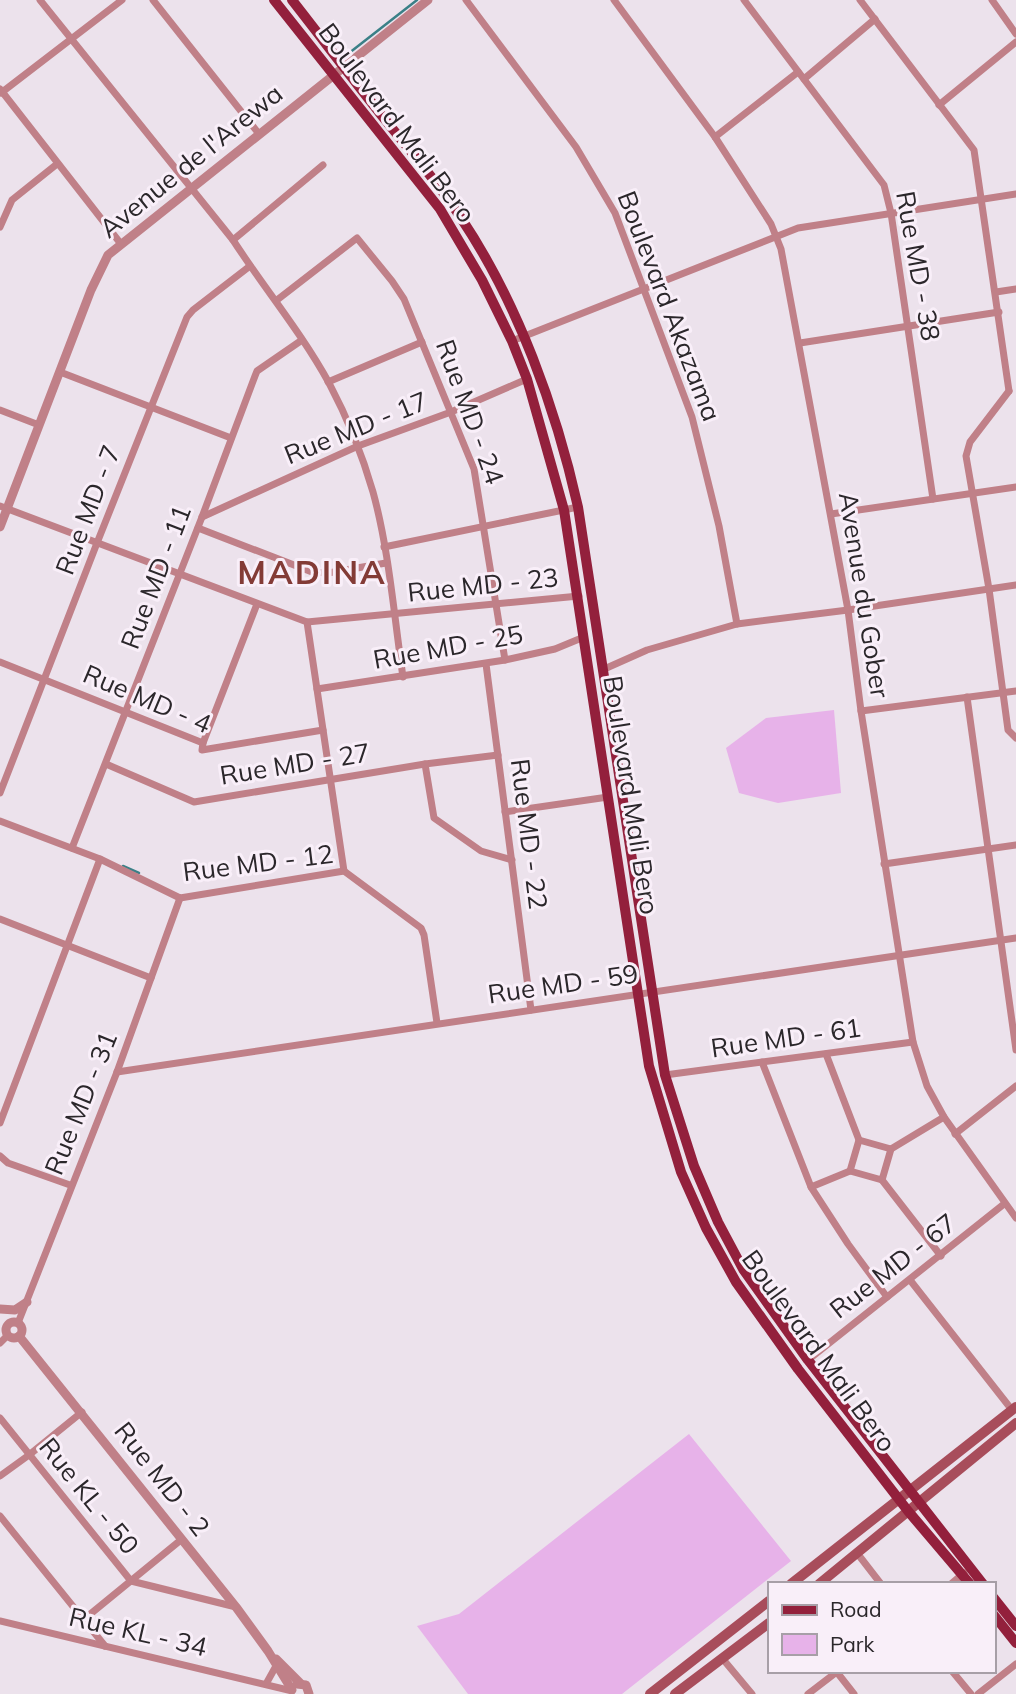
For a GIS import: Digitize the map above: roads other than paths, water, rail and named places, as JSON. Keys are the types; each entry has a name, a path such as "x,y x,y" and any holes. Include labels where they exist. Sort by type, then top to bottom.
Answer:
{"main road":[{"name":"Boulevard Mali Bero","path":"274,0 440,209 482,280 527,379 564,510 650,1073 681,1172 706,1228 736,1282 908,1511 968,1576"},
{"name":"Boulevard Mali Bero","path":"292,0 462,220 484,256 523,336 539,376 578,508 665,1075 694,1166 718,1222 743,1269 808,1360 919,1502 968,1576"},
{"path":"616,849 629,848"},
{"path":"778,1340 789,1332"},
{"path":"794,1582 1014,1408"},
{"path":"821,1582 1016,1423"},
{"path":"988,1429 996,1439"},
{"path":"995,1600 1016,1626"},
{"path":"650,1694 768,1602"},
{"path":"995,1617 1016,1643"},
{"path":"679,1693 768,1624"}],"street":[{"path":"40,0 233,240 250,267 277,300 328,382 358,446 374,494 404,677"},
{"path":"121,244 1,92 122,0"},
{"path":"153,0 259,134"},
{"name":"Avenue de l'Arewa","path":"0,527 4,508 103,262 191,187 428,0"},
{"name":"Boulevard Akazama","path":"466,0 576,147 606,195 645,288 697,436 719,526 737,624"},
{"name":"Avenue du Gober","path":"614,0 715,136 777,236 800,343 848,610 860,711 913,1042 927,1086 944,1117 1016,1218"},
{"name":"Rue MD - 38","path":"744,0 882,180 891,213 933,499"},
{"path":"860,0 974,150 1012,391 968,447 967,456 989,589 1007,730 1016,738"},
{"path":"992,0 1016,34"},
{"path":"715,136 875,19"},
{"path":"939,105 1016,42"},
{"path":"0,227 12,200 57,164"},
{"path":"233,240 323,165"},
{"path":"512,341 798,228 1016,194"},
{"name":"Rue MD - 24","path":"277,300 357,238 397,288 476,475 505,660"},
{"name":"Rue MD - 7","path":"0,793 96,543 189,314 250,267"},
{"path":"996,292 1016,289"},
{"path":"800,343 999,312"},
{"name":"Rue MD - 11","path":"72,848 257,372 302,340"},
{"path":"328,382 422,342"},
{"path":"60,372 231,438"},
{"name":"Rue MD - 17","path":"202,517 358,446 451,412 527,379"},
{"path":"0,410 39,425"},
{"path":"831,514 1016,487"},
{"path":"4,508 307,622 344,871"},
{"path":"384,547 578,508"},
{"path":"198,528 312,572 328,573 386,563"},
{"path":"602,670 647,650 737,624 1016,585"},
{"name":"Rue MD - 23","path":"307,622 579,596"},
{"path":"203,743 257,604"},
{"name":"Rue MD - 25","path":"317,689 486,664 555,649 584,636"},
{"name":"Rue MD - 4","path":"0,662 203,743 202,750 323,730"},
{"name":"Rue MD - 22","path":"486,664 531,1010"},
{"path":"860,711 1016,691"},
{"path":"967,697 1016,1050"},
{"name":"Rue MD - 27","path":"106,764 194,802 425,764 498,755"},
{"path":"425,764 433,818 481,851 512,860"},
{"path":"505,812 608,797"},
{"name":"Rue MD - 12","path":"0,821 100,859 180,898 344,871 423,931 437,1023"},
{"path":"884,864 1016,845"},
{"path":"0,1123 100,859"},
{"name":"Rue MD - 31","path":"14,1323 27,1302 117,1072 180,898"},
{"path":"0,919 151,978"},
{"name":"Rue MD - 59","path":"117,1072 1016,938"},
{"name":"Rue MD - 61","path":"665,1075 913,1042"},
{"path":"826,1054 859,1140 850,1171"},
{"path":"762,1062 811,1187 887,1297"},
{"path":"955,1133 1016,1086"},
{"path":"882,1180 891,1149 944,1117"},
{"path":"859,1140 891,1149"},
{"path":"0,1156 8,1163 71,1185"},
{"path":"811,1187 850,1171 882,1180 941,1256"},
{"name":"Rue MD - 67","path":"808,1360 1004,1204"},
{"path":"910,1280 1014,1408"},
{"path":"0,1310 15,1310 27,1302"},
{"path":"0,1310 22,1329 15,1338 8,1335"},
{"path":"8,1335 7,1328 14,1323"},
{"path":"0,1343 8,1335"},
{"name":"Rue MD - 2","path":"19,1336 236,1607 268,1651 292,1692"},
{"path":"0,1476 82,1412"},
{"name":"Rue KL - 50","path":"0,1418 131,1581 236,1607"},
{"path":"0,1516 106,1646"},
{"path":"83,1620 182,1539"},
{"path":"857,1553 879,1582"},
{"name":"Rue KL - 34","path":"0,1621 292,1692"},
{"name":"Rue MD - 2","path":"268,1651 300,1684 308,1687 309,1694"},
{"path":"722,1658 752,1694"},
{"path":"978,1694 1016,1664"},
{"path":"266,1684 276,1666"},
{"path":"808,1694 834,1673"},
{"path":"838,1673 854,1694"},
{"path":"954,1673 971,1694"},
{"path":"292,1692 295,1685 300,1684"}],"waterway":[{"path":"344,57 417,0"},
{"path":"123,866 139,873"}],"district":[{"name":"MADINA","path":"312,572"}]}
